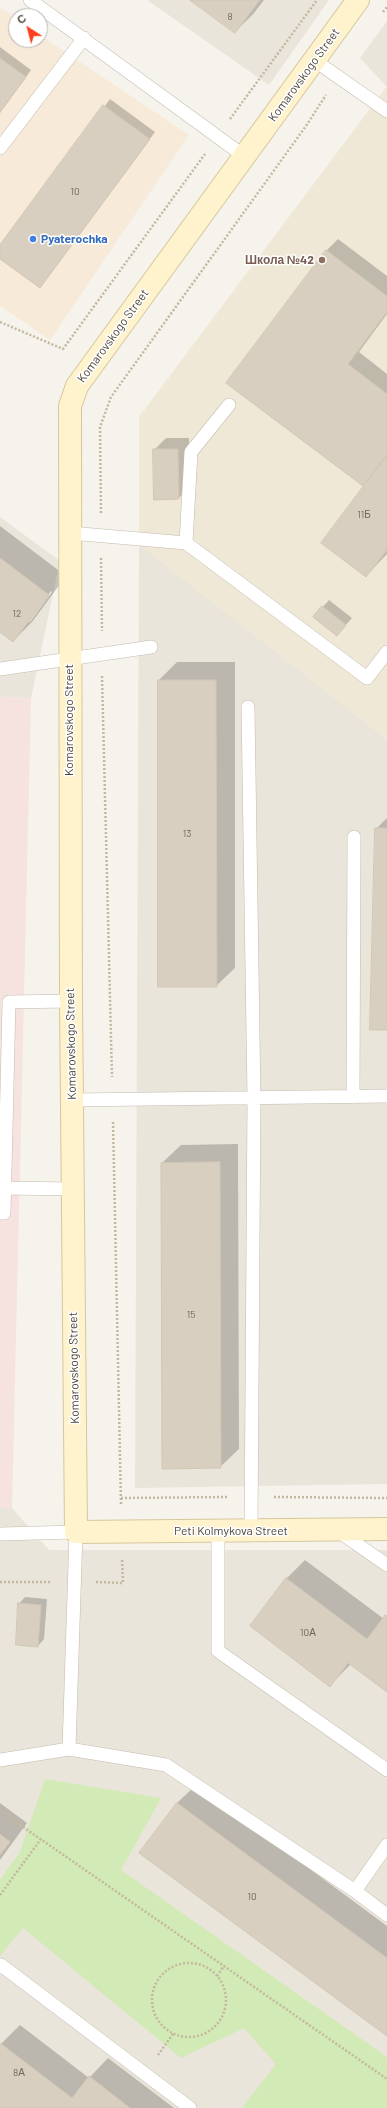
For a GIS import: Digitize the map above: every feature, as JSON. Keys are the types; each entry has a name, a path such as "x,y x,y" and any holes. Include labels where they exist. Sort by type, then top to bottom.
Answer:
{"street":[{"name":"Komarovskogo Street","path":"76,1532 72,1189 69,658 70,406 77,386 358,0"},
{"name":"Peti Kolmykova Street","path":"76,1532 387,1529"}],"lane":[{"path":"30,0 244,156"},
{"path":"0,148 84,38"},
{"path":"314,60 387,111"},
{"path":"186,543 192,452 229,405"},
{"path":"70,534 101,535 186,543 367,678 387,652"},
{"path":"0,669 69,658 151,648"},
{"path":"248,707 254,1099 251,1531"},
{"path":"353,1097 354,837"},
{"path":"0,1213 4,1213 5,1188 8,1002 71,1002"},
{"path":"72,1100 254,1099 387,1096"},
{"path":"5,1188 72,1189"},
{"path":"337,1530 387,1565"},
{"path":"218,1531 218,1652 387,1770"},
{"path":"0,1534 76,1532 73,1582 69,1749"},
{"path":"0,1760 69,1749 166,1765 355,1891 387,1915"},
{"path":"355,1891 387,1845"},
{"path":"0,1967 1,1965 190,2108"}],"path":[{"path":"0,322 63,349 317,0"},
{"path":"382,13 387,7"},
{"path":"0,1582 123,1583 102,654 100,427 111,397 306,126 337,76"},
{"path":"0,1811 387,2078"},
{"path":"0,1895 41,1839"},
{"path":"191,1964 205,1967 217,1976 224,1989 226,2003 222,2017 214,2028 201,2036 187,2037 173,2034 161,2025 154,2013 152,1998 156,1984 164,1973 177,1965 191,1964"},
{"path":"217,1976 224,1966"}],"shaded area":[{"path":"147,0 329,0 269,85"},
{"path":"0,8 8,13 8,48 48,48 48,40 189,135 50,340 0,306"},
{"path":"387,21 387,87 360,58"},
{"name":"Школа №42","path":"387,86 387,739 139,545 139,417"},
{"path":"0,517 60,561 31,698 0,697"},
{"path":"139,544 387,739 387,1484 135,1488"},
{"path":"0,697 31,698 12,1508 0,1508"},
{"path":"0,1508 12,1508 49,1550 387,1550 387,2108 0,2108"}],"green space":[{"path":"45,1779 161,1798 121,1870 387,2057 387,2108 242,2108 276,2064 244,2028 181,2058 23,1928 0,1956 0,1880 20,1852"}],"building":[{"path":"190,0 260,0 235,33"},
{"path":"0,58 26,77 0,112"},
{"path":"103,105 150,139 40,288 0,259 0,245"},
{"path":"326,250 387,296 387,312 348,364 387,394 387,455 363,486 226,383"},
{"path":"153,449 178,449 179,499 154,500"},
{"path":"387,455 387,550 366,577 321,543"},
{"path":"0,558 49,595 13,642 0,632"},
{"path":"322,606 346,625 337,636 313,617"},
{"path":"158,680 216,680 217,987 158,987"},
{"path":"375,828 387,828 387,1030 370,1030"},
{"path":"220,1162 221,1468 162,1469 161,1163"},
{"path":"286,1578 367,1639 385,1615 387,1616 387,1692 348,1663 330,1687 250,1626"},
{"path":"18,1603 41,1605 38,1647 16,1645"},
{"path":"177,1803 387,1958 387,2036 139,1853"},
{"path":"0,1834 10,1842 0,1855"},
{"path":"0,2043 72,2098 89,2076 130,2108 0,2108"}],"place":[{"name":"Pyaterochka","path":"33,239"},
{"name":"Школа №42","path":"322,260"}]}
